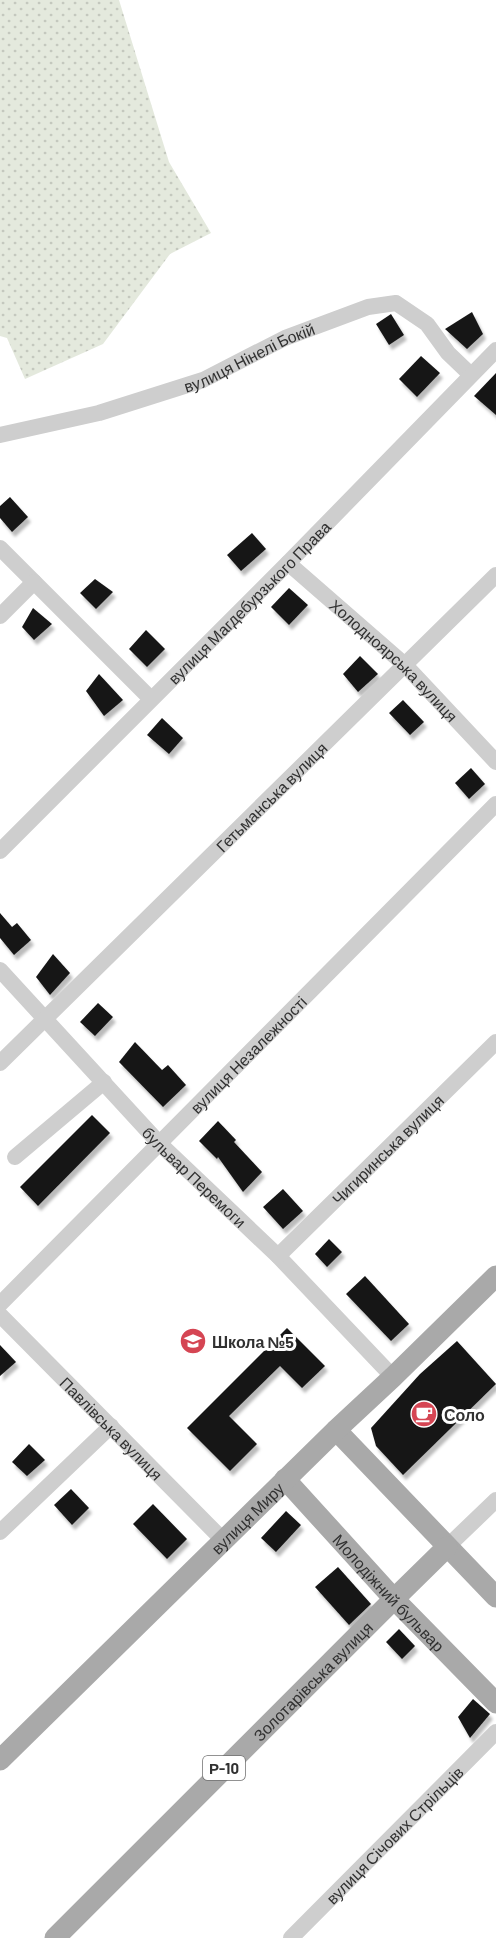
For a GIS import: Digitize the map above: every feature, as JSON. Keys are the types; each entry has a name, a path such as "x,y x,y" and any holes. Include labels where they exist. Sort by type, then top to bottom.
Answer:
{"main road":[{"name":"вулиця Миру","path":"0,1760 285,1479 496,1276"},
{"path":"336,1430 496,1597"},
{"name":"Молодіжний бульвар","path":"285,1479 394,1599 496,1702"},
{"name":"Золотарівська вулиця","path":"55,1938 447,1547"}],"street":[{"name":"вулиця Нінелі Бокій","path":"0,435 99,413 203,380 285,338 368,307 396,303 427,324 448,353 471,375"},
{"name":"вулиця Магдебурзького Права","path":"0,851 288,563 496,350"},
{"path":"0,548 152,699"},
{"name":"Холодноярська вулиця","path":"288,563 405,665 496,762"},
{"name":"Гетьманська вулиця","path":"0,1063 496,575"},
{"path":"0,616 34,582"},
{"name":"вулиця Незалежності","path":"0,1304 496,804"},
{"name":"бульвар Перемоги","path":"0,970 159,1143 278,1256 393,1377"},
{"name":"Чигиринська вулиця","path":"278,1256 496,1042"},
{"path":"15,1157 104,1082"},
{"name":"Павлівська вулиця","path":"0,1315 223,1540"},
{"path":"0,1532 111,1426"},
{"name":"Золотарівська вулиця","path":"447,1547 496,1500"},
{"name":"вулиця Січових Стрільців","path":"291,1938 496,1732"}],"shaded area":[{"path":"0,0 119,0 169,162 211,233 170,254 103,344 25,379 7,338 0,336"}],"building":[{"path":"472,312 483,334 467,349 445,329"},
{"path":"391,314 404,335 389,345 376,324"},
{"path":"421,356 440,373 417,397 399,379"},
{"path":"496,373 496,415 474,396"},
{"path":"10,497 28,517 12,532 0,518 0,506"},
{"path":"252,533 266,549 241,571 227,555"},
{"path":"95,579 113,592 96,609 80,593"},
{"path":"289,588 308,605 289,625 271,607"},
{"path":"33,608 52,624 34,640 22,627"},
{"path":"146,630 165,649 147,667 129,649"},
{"path":"360,656 378,674 358,692 343,674"},
{"path":"99,674 123,700 104,716 86,691"},
{"path":"403,700 424,722 410,735 389,713"},
{"path":"162,718 183,738 169,754 147,735"},
{"path":"471,768 485,784 469,799 455,783"},
{"path":"0,913 12,927 17,923 31,940 14,955 0,938"},
{"path":"53,954 70,973 50,995 36,977"},
{"path":"98,1003 113,1017 95,1036 80,1022"},
{"path":"135,1042 162,1070 168,1065 186,1085 163,1107 119,1062"},
{"path":"92,1115 110,1133 38,1206 20,1187"},
{"path":"218,1121 262,1172 243,1192 218,1157 217,1159 199,1141"},
{"path":"283,1189 303,1211 283,1229 263,1207"},
{"path":"329,1239 342,1252 327,1267 315,1254"},
{"path":"365,1276 409,1324 391,1341 346,1294"},
{"path":"287,1328 325,1366 302,1388 280,1366 229,1416 257,1444 230,1471 187,1428"},
{"name":"Соло","path":"457,1341 496,1384 403,1475 376,1446 371,1428 420,1374"},
{"path":"0,1345 16,1362 0,1376"},
{"path":"29,1444 45,1460 27,1476 12,1462"},
{"path":"71,1489 89,1508 72,1525 54,1505"},
{"path":"153,1504 187,1539 167,1559 133,1524"},
{"path":"286,1511 301,1525 276,1552 261,1538"},
{"path":"338,1567 371,1604 349,1625 315,1587"},
{"path":"399,1629 415,1646 402,1659 386,1642"},
{"path":"473,1699 490,1714 470,1738 458,1717"}],"place":[{"name":"Школа №5","path":"193,1341"},
{"name":"Соло","path":"424,1414"}]}
